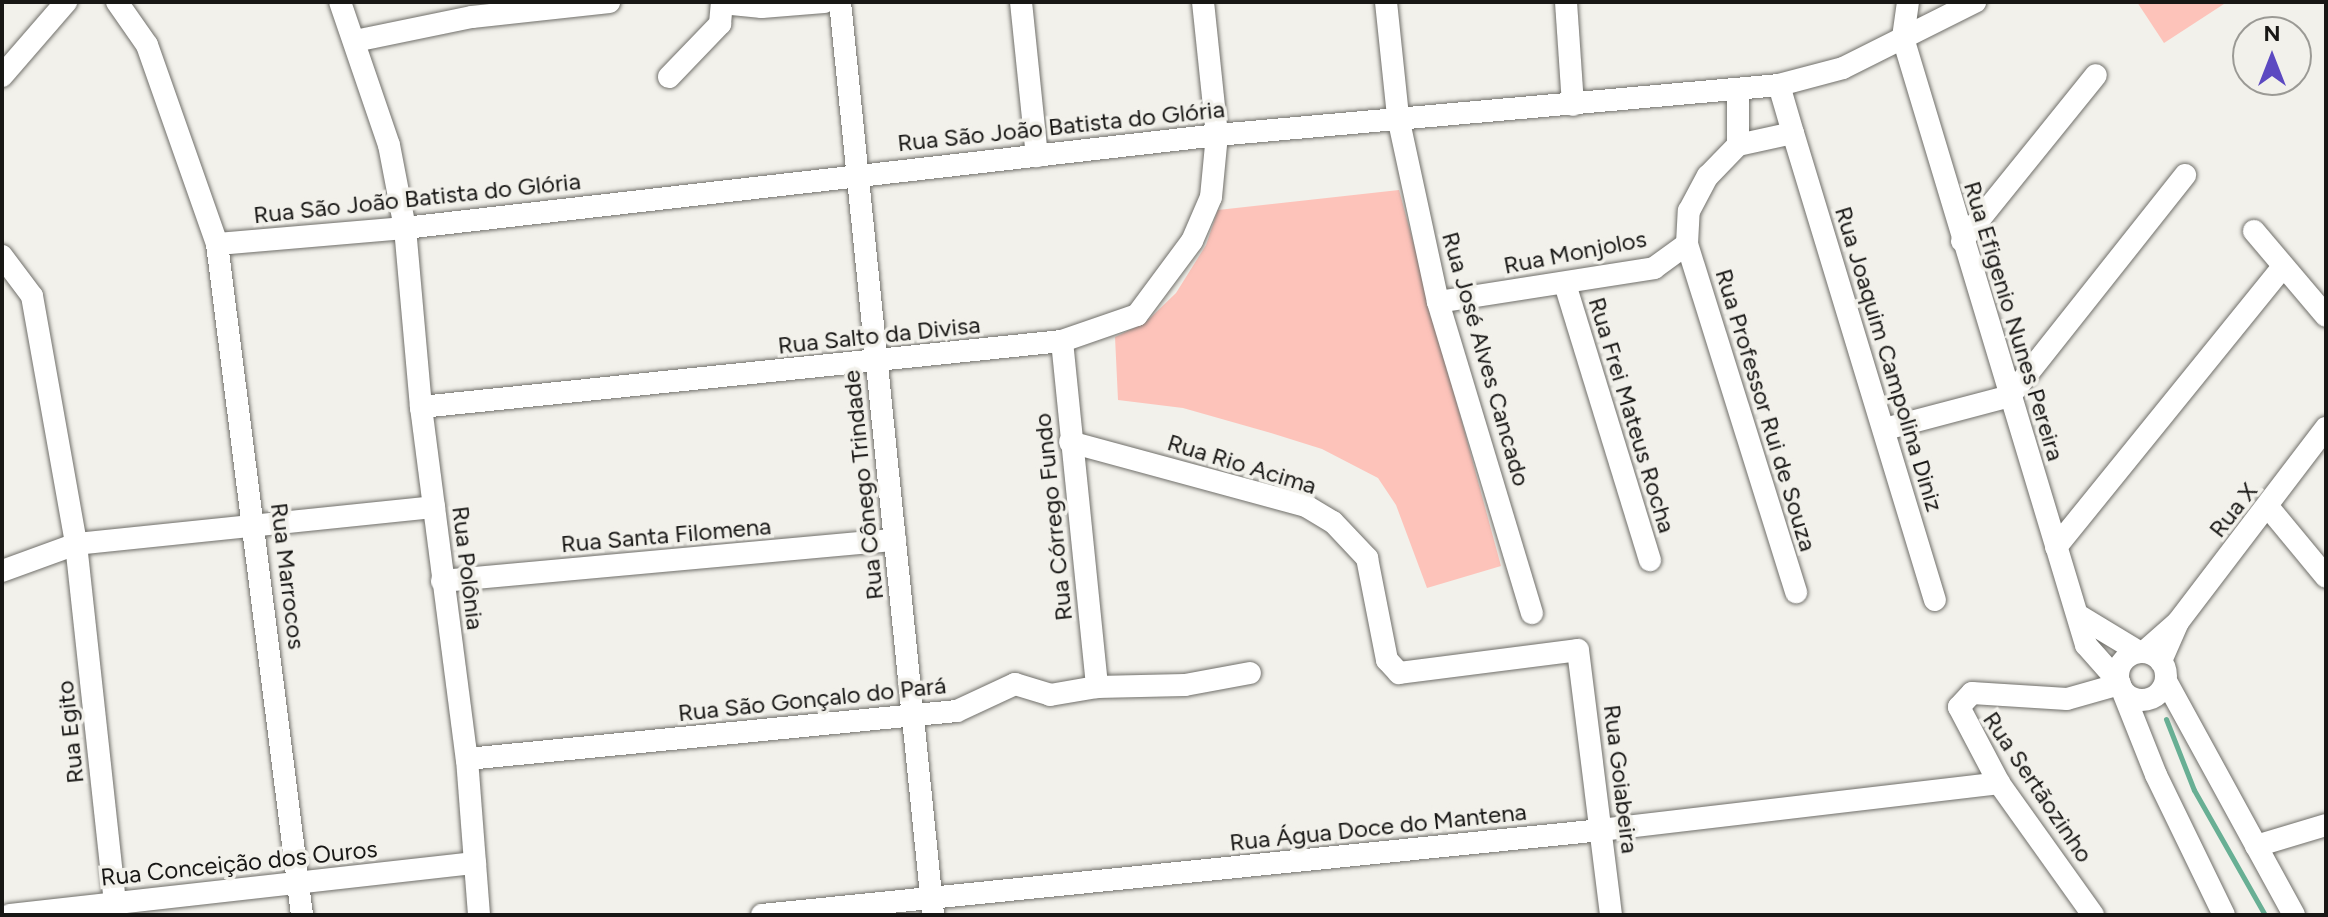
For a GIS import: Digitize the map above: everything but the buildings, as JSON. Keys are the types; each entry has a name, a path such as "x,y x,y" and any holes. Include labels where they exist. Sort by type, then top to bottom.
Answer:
{"street":[{"path":"2,76 66,2"},
{"name":"Rua Marrocos","path":"117,2 147,45 217,244 255,522 302,915"},
{"name":"Rua Polônia","path":"340,2 389,145 405,228 421,407 467,759 479,915"},
{"path":"443,23 453,2"},
{"path":"355,41 516,7 609,2"},
{"path":"669,77 720,24 722,3 762,7 824,2"},
{"name":"Rua Cônego Trindade","path":"840,2 932,907"},
{"path":"1021,2 1037,156"},
{"name":"Rua Salto da Divisa","path":"421,407 1062,341 1137,315 1164,283 1211,197 1217,135 1203,2"},
{"name":"Rua José Alves Cancado","path":"1386,2 1398,117 1438,302 1532,613"},
{"path":"1566,2 1573,105"},
{"path":"1903,38 1908,2"},
{"name":"Rua São João Batista do Glória","path":"217,244 405,228 1217,135 1779,85 1843,68 1975,2"},
{"name":"Rua Efigenio Nunes Pereira","path":"1903,38 2056,547 2081,617 2086,645 2120,684"},
{"path":"1962,241 2096,75"},
{"path":"1687,244 1689,211 1708,176 1738,145 1793,133 1779,85"},
{"path":"1738,89 1738,145"},
{"name":"Rua Joaquim Campolina Diniz","path":"1793,133 1935,600"},
{"path":"1885,429 2010,396 2185,175"},
{"path":"2254,231 2326,316"},
{"name":"Rua Monjolos","path":"1438,302 1654,268 1687,244"},
{"name":"Rua Professor Rui de Souza","path":"1687,244 1796,592"},
{"name":"Rua Egito","path":"2,256 32,296 76,544 115,909"},
{"path":"2056,547 2283,267"},
{"name":"Rua Frei Mateus Rocha","path":"1565,284 1650,560"},
{"name":"Rua Córrego Fundo","path":"1062,341 1097,687"},
{"name":"Rua X","path":"2153,661 2178,622 2269,508 2326,428"},
{"name":"Rua Rio Acima","path":"1070,442 1306,506 1333,522 1367,558 1391,669 1399,673 1578,650"},
{"path":"2,571 76,544 255,522 434,507"},
{"path":"2269,508 2326,577"},
{"name":"Rua Santa Filomena","path":"442,581 895,540"},
{"path":"2081,617 2153,661 2294,915"},
{"name":"Rua Goiabeira","path":"1578,650 1611,915"},
{"path":"2153,661 2125,659 2120,684 2156,775 2224,915"},
{"path":"2120,684 2131,697 2145,700 2159,694 2153,661"},
{"name":"Rua São Gonçalo do Pará","path":"467,759 957,711 1015,684 1050,695 1097,687 1185,685 1250,673"},
{"name":"Rua Sertãozinho","path":"2093,915 1999,783 1961,718 1963,698 1972,693 2067,699 2120,684"},
{"name":"Rua Água Doce do Mantena","path":"762,915 932,907 1999,783"},
{"path":"2256,846 2326,825"},
{"name":"Rua Conceição dos Ouros","path":"10,915 115,909 299,882 475,863"}],"shaded area":[{"path":"2137,2 2227,2 2164,43"},
{"path":"1399,190 1501,566 1427,588 1396,505 1378,478 1322,449 1271,433 1183,408 1118,400 1115,337 1145,323 1176,293 1206,245 1218,210"}],"waterway":[{"path":"2166,719 2194,790 2265,915"}]}
